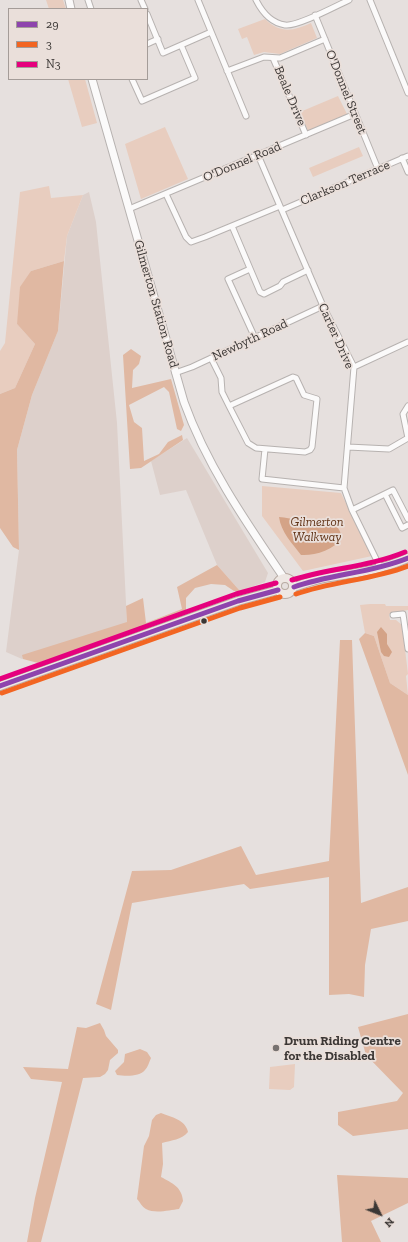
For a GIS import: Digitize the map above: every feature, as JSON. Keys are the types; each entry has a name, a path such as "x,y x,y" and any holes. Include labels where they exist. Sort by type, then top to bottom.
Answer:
{"main road":[{"path":"294,587 291,580 284,578 278,583 278,590 282,594 287,594 292,592 294,587 322,578 363,573 408,558"},
{"path":"0,686 238,601 278,590"}],"street":[{"path":"198,0 246,116"},
{"path":"256,0 267,17 276,22 287,25 299,22 349,0"},
{"path":"370,0 408,93"},
{"name":"O'Donnel Street","path":"315,15 378,169"},
{"path":"148,16 163,53 211,32"},
{"path":"148,44 158,39"},
{"path":"227,71 264,56 280,58 325,39"},
{"path":"132,80 142,101 195,78 181,45"},
{"name":"Beale Drive","path":"273,58 306,135"},
{"name":"Gilmerton Station Road","path":"92,80 175,373 194,429 214,469 284,578"},
{"name":"O'Donnel Road","path":"129,209 355,114"},
{"name":"Carter Drive","path":"258,155 323,306 354,367 344,488 352,510 381,568"},
{"name":"Clarkson Terrace","path":"166,194 186,237 191,242 205,238 232,226 281,208 408,156"},
{"path":"402,158 408,172"},
{"path":"232,226 260,292 264,294 280,286 283,282 308,270"},
{"path":"250,269 228,279 255,338"},
{"name":"Newbyth Road","path":"175,373 323,306"},
{"path":"354,367 408,342"},
{"path":"211,358 221,378 222,392 229,406 248,443 256,448 305,452 310,450 312,447 317,398 304,394 296,378 293,377 229,406"},
{"path":"348,447 389,448 408,438 403,414 408,406"},
{"path":"265,449 262,479 344,488"},
{"path":"352,510 393,490 408,519"},
{"path":"385,494 402,528 408,526"},
{"path":"393,615 403,614 408,649"}],"shaded area":[{"path":"89,192 96,222 117,423 127,623 22,659 6,652 19,550 17,450 32,395 58,331 67,236 83,195"},
{"path":"64,261 58,331 32,395 17,450 19,550 13,547 0,528 0,394 15,388 35,344 17,324 20,287 31,271"},
{"path":"131,349 141,356 139,364 133,370 132,388 171,379 184,425 181,431 177,429 169,392 164,387 129,405 134,422 142,428 144,461 159,454 168,442 182,435 183,440 141,468 130,469 123,355"},
{"path":"187,438 268,573 265,582 240,591 217,565 186,490 160,495 151,461"},
{"path":"279,517 332,523 340,531 342,538 329,549 318,553 301,555 284,532"},
{"path":"217,565 240,591 234,591 225,585 211,584 195,588 186,598 186,612 38,663 23,659 22,655 127,622 126,606 143,598 146,623 182,609 177,587"},
{"path":"381,627 387,634 387,644 392,652 389,657 384,656 381,652 377,632"},
{"path":"365,633 374,636 390,683 408,695 408,775 359,639"},
{"path":"340,640 352,640 361,903 408,887 408,921 371,929 365,965 364,997 349,994 329,995 329,877 250,889 244,884 132,903 111,1010 96,1004 132,871 171,870 241,846 256,875 329,861"},
{"path":"408,1014 408,1129 353,1136 338,1125 338,1112 397,1101 403,1093 366,1055 358,1027"},
{"path":"100,1023 106,1036 118,1050 118,1053 110,1060 108,1070 105,1074 100,1077 83,1078 41,1242 27,1242 35,1198 62,1082 31,1079 23,1067 68,1069 77,1027 86,1028"},
{"path":"140,1049 147,1052 151,1058 145,1070 136,1075 117,1075 115,1071 124,1062 125,1054"},
{"path":"161,1113 181,1122 187,1128 188,1132 179,1138 162,1143 163,1164 161,1177 173,1184 181,1192 183,1201 179,1209 154,1211 142,1206 137,1199 144,1146 149,1136 152,1120 156,1115"},
{"path":"337,1175 408,1178 408,1203 371,1221 381,1242 342,1242"}],"green space":[{"path":"46,0 63,0 66,8 49,8"},
{"path":"265,19 276,27 287,30 311,23 317,38 280,54 264,52 254,55 247,37 242,39 238,29"},
{"path":"68,80 85,80 97,123 82,127"},
{"path":"338,96 347,114 308,131 300,112"},
{"path":"165,127 188,179 141,199 125,144"},
{"path":"359,147 363,156 313,177 309,168"},
{"path":"49,186 51,198 83,195 67,236 64,261 31,271 17,324 35,344 15,388 0,394 0,351 5,343 20,192"},
{"name":"Gilmerton Walkway","path":"262,486 341,493 372,556 303,571 262,516"},
{"path":"370,604 408,606 408,610 389,614 390,620 396,620 402,625 408,674 406,676 408,695 390,683 374,636 365,633 360,605"},
{"path":"295,1064 294,1087 290,1090 269,1089 270,1067"}],"transit line":[{"name":"N3","path":"292,580 377,561 405,552"},
{"name":"29","path":"294,587 322,579 380,567 408,558"},
{"name":"3","path":"296,594 324,586 394,571 408,566"},
{"name":"N3","path":"0,679 236,594 276,583"},
{"name":"29","path":"0,686 238,601 278,590"},
{"name":"3","path":"2,693 240,608 280,597"}],"place":[{"name":"Drum Riding Centre for the Disabled","path":"276,1048"}]}
